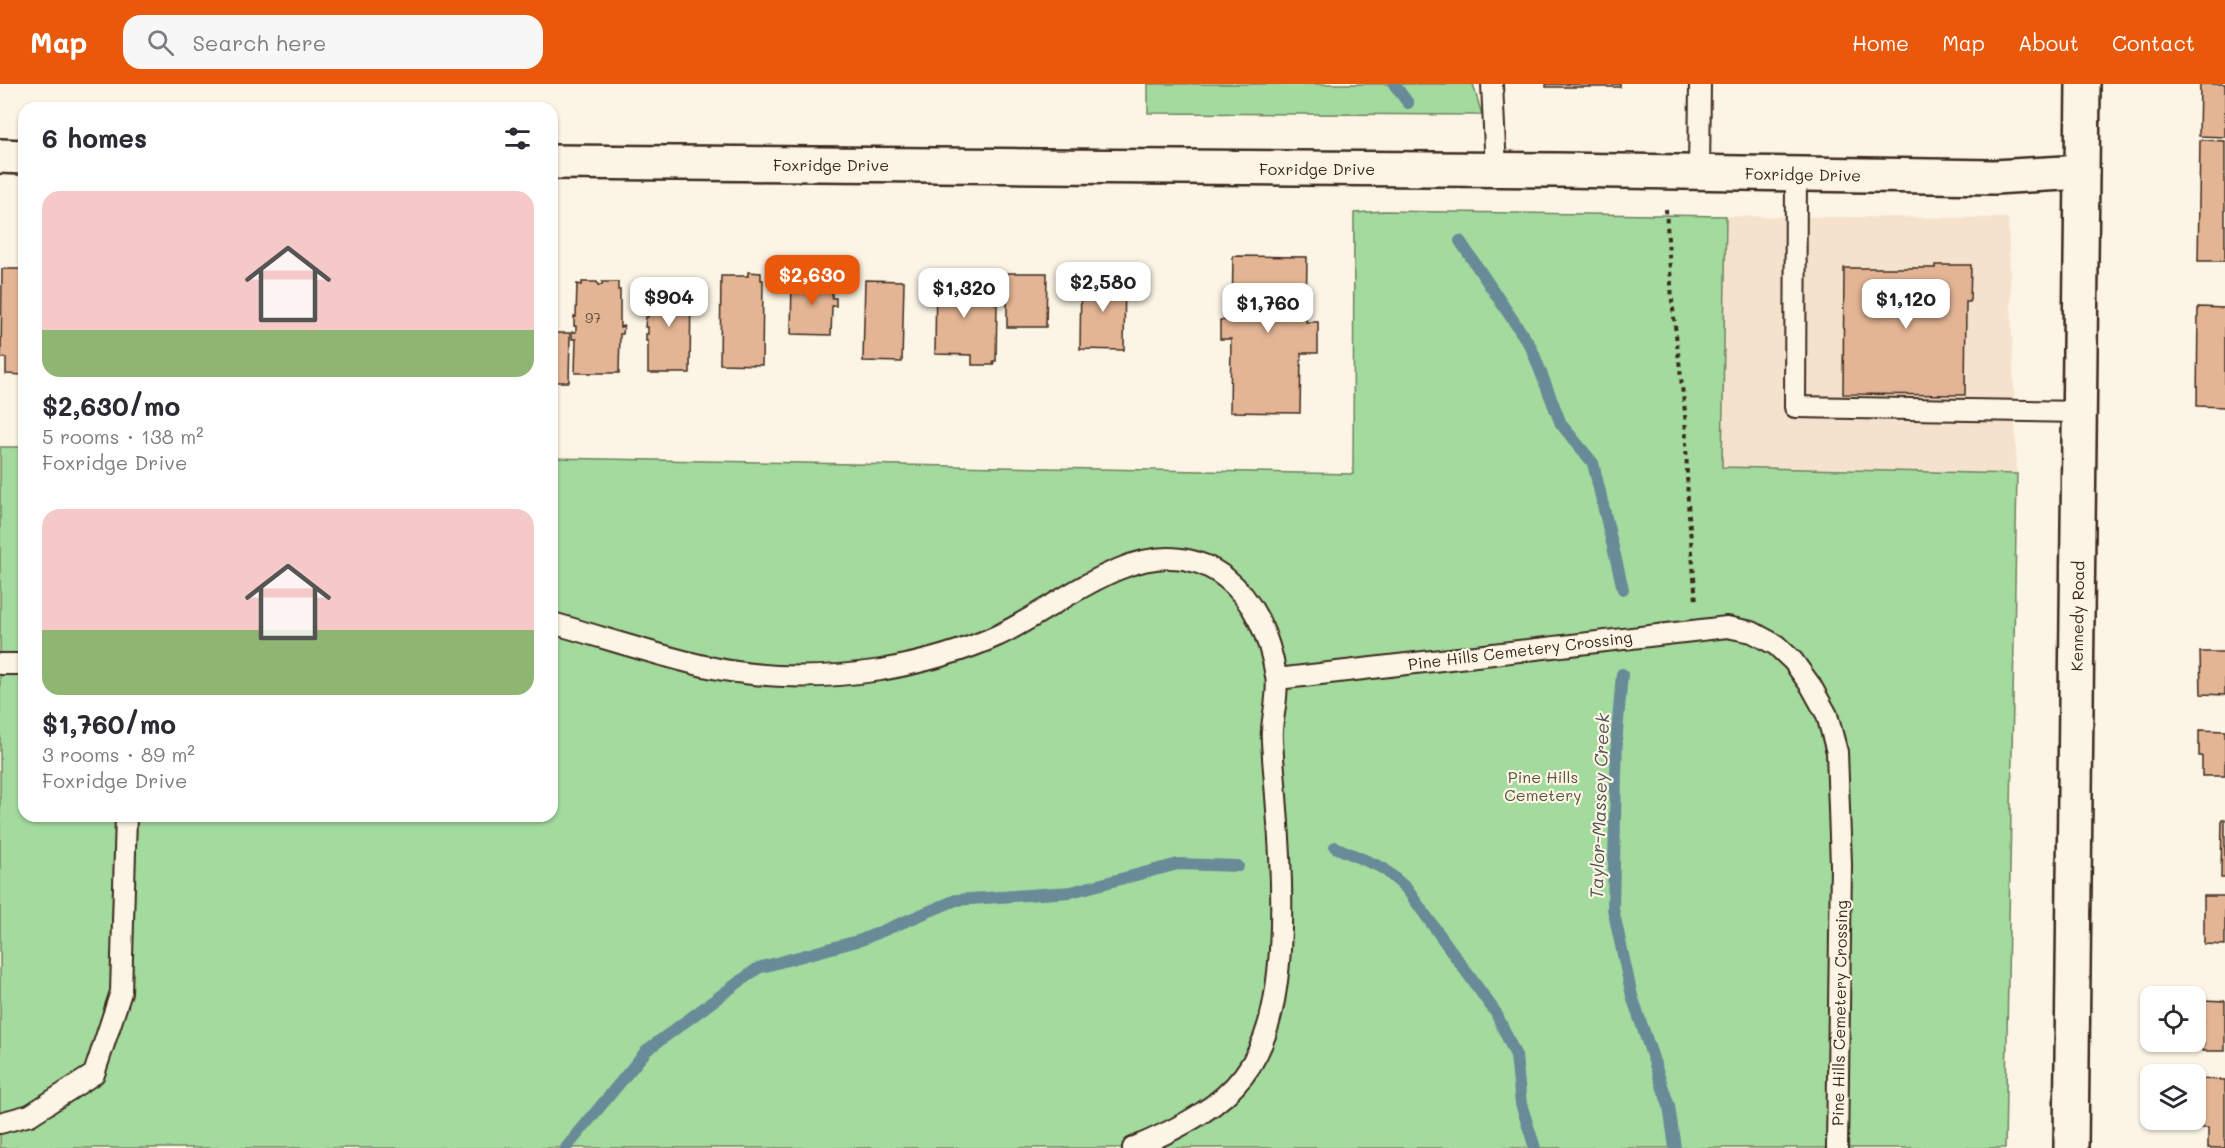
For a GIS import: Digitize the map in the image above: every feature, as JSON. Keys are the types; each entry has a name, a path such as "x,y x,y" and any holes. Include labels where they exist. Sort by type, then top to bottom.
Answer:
{"street":[{"name":"Kennedy Road","path":"2071,1148 2083,84"},
{"path":"0,156 18,157"},
{"name":"Foxridge Drive","path":"558,162 1496,170 1994,177 2082,172"}],"lane":[{"path":"1492,84 1496,170"},
{"path":"1699,173 1700,84"},
{"path":"1796,174 1795,407 2079,412"},
{"path":"558,625 703,666 780,676 838,674 881,670 927,660 998,635 1119,569 1150,559 1177,557 1199,561 1232,581 1247,599 1265,630 1277,679 1271,734 1280,848 1281,946 1277,983 1261,1048 1245,1076 1205,1113 1173,1131 1133,1148"},
{"name":"Pine Hills Cemetery Crossing","path":"1277,679 1727,627 1752,632 1776,645 1812,686 1827,715 1837,752 1841,865 1837,1148"},
{"path":"0,664 18,664"},
{"path":"0,1123 30,1115 94,1074 121,992 126,822"}],"path":[{"path":"1664,172 1672,300 1685,411 1688,503 1698,630"}],"shaded area":[{"path":"1726,216 2008,218 2017,474 1722,467"}],"green space":[{"path":"1148,84 1473,84 1482,115 1148,113"},
{"name":"Pine Hills Cemetery","path":"1383,211 1726,216 1722,467 2017,474 2005,1148 0,1148 0,447 18,447 18,822 558,822 558,458 1353,474 1354,213"}],"building":[{"path":"1546,84 1620,84 1620,87 1546,87"},
{"path":"2200,84 2225,84 2225,137 2199,136"},
{"path":"2200,141 2225,141 2225,261 2198,261"},
{"path":"1233,256 1307,257 1306,322 1318,322 1318,353 1301,353 1300,413 1230,412 1231,339 1220,339 1220,320 1232,321"},
{"path":"1935,265 1971,265 1970,302 1966,302 1965,395 1843,394 1844,268 1935,268"},
{"path":"2,269 18,269 18,375 6,374 6,358 1,358"},
{"path":"748,272 761,273 761,280 763,280 762,365 720,364 721,276 748,276"},
{"path":"936,272 976,273 975,299 994,299 995,304 997,303 996,361 993,361 994,365 972,365 972,355 935,354"},
{"path":"1111,272 1125,272 1124,350 1080,349 1081,278 1111,278"},
{"path":"1007,273 1047,273 1046,327 1007,327"},
{"path":"826,274 832,274 832,298 836,298 836,306 832,306 831,335 791,334 792,278 826,279"},
{"path":"865,280 904,281 902,362 863,361"},
{"path":"582,282 597,282 598,285 602,285 602,282 618,282 620,327 624,326 623,334 620,334 619,373 575,373 576,339 572,339 572,332 576,332 574,316 576,317 577,284 582,285"},
{"path":"649,284 691,284 690,373 648,373 646,334 648,334 648,327 645,327 646,317 648,317"},
{"path":"2198,307 2225,308 2225,407 2197,406"},
{"path":"558,333 570,333 569,382 558,382"},
{"path":"2200,652 2225,652 2225,695 2201,694"},
{"path":"2199,730 2225,731 2225,776 2202,776"},
{"path":"2222,819 2225,819 2225,878 2221,878"},
{"path":"2204,896 2225,896 2225,945 2204,944"},
{"path":"2206,1000 2225,1001 2225,1051 2206,1051"},
{"path":"2206,1079 2225,1080 2225,1148 2208,1148 2208,1128 2206,1128"}],"waterway":[{"name":"Taylor-Massey Creek","path":"1394,84 1408,103"},
{"name":"Taylor-Massey Creek","path":"1460,241 1531,347 1561,424 1593,463 1623,589"},
{"name":"Taylor-Massey Creek","path":"1622,674 1617,733 1613,909 1632,996 1669,1106 1675,1148"},
{"path":"1335,847 1383,868 1406,888 1496,1013 1516,1056 1521,1104 1535,1148"},
{"path":"566,1148 647,1050 758,968 861,940 956,900 1071,892 1178,864 1238,866"}]}
